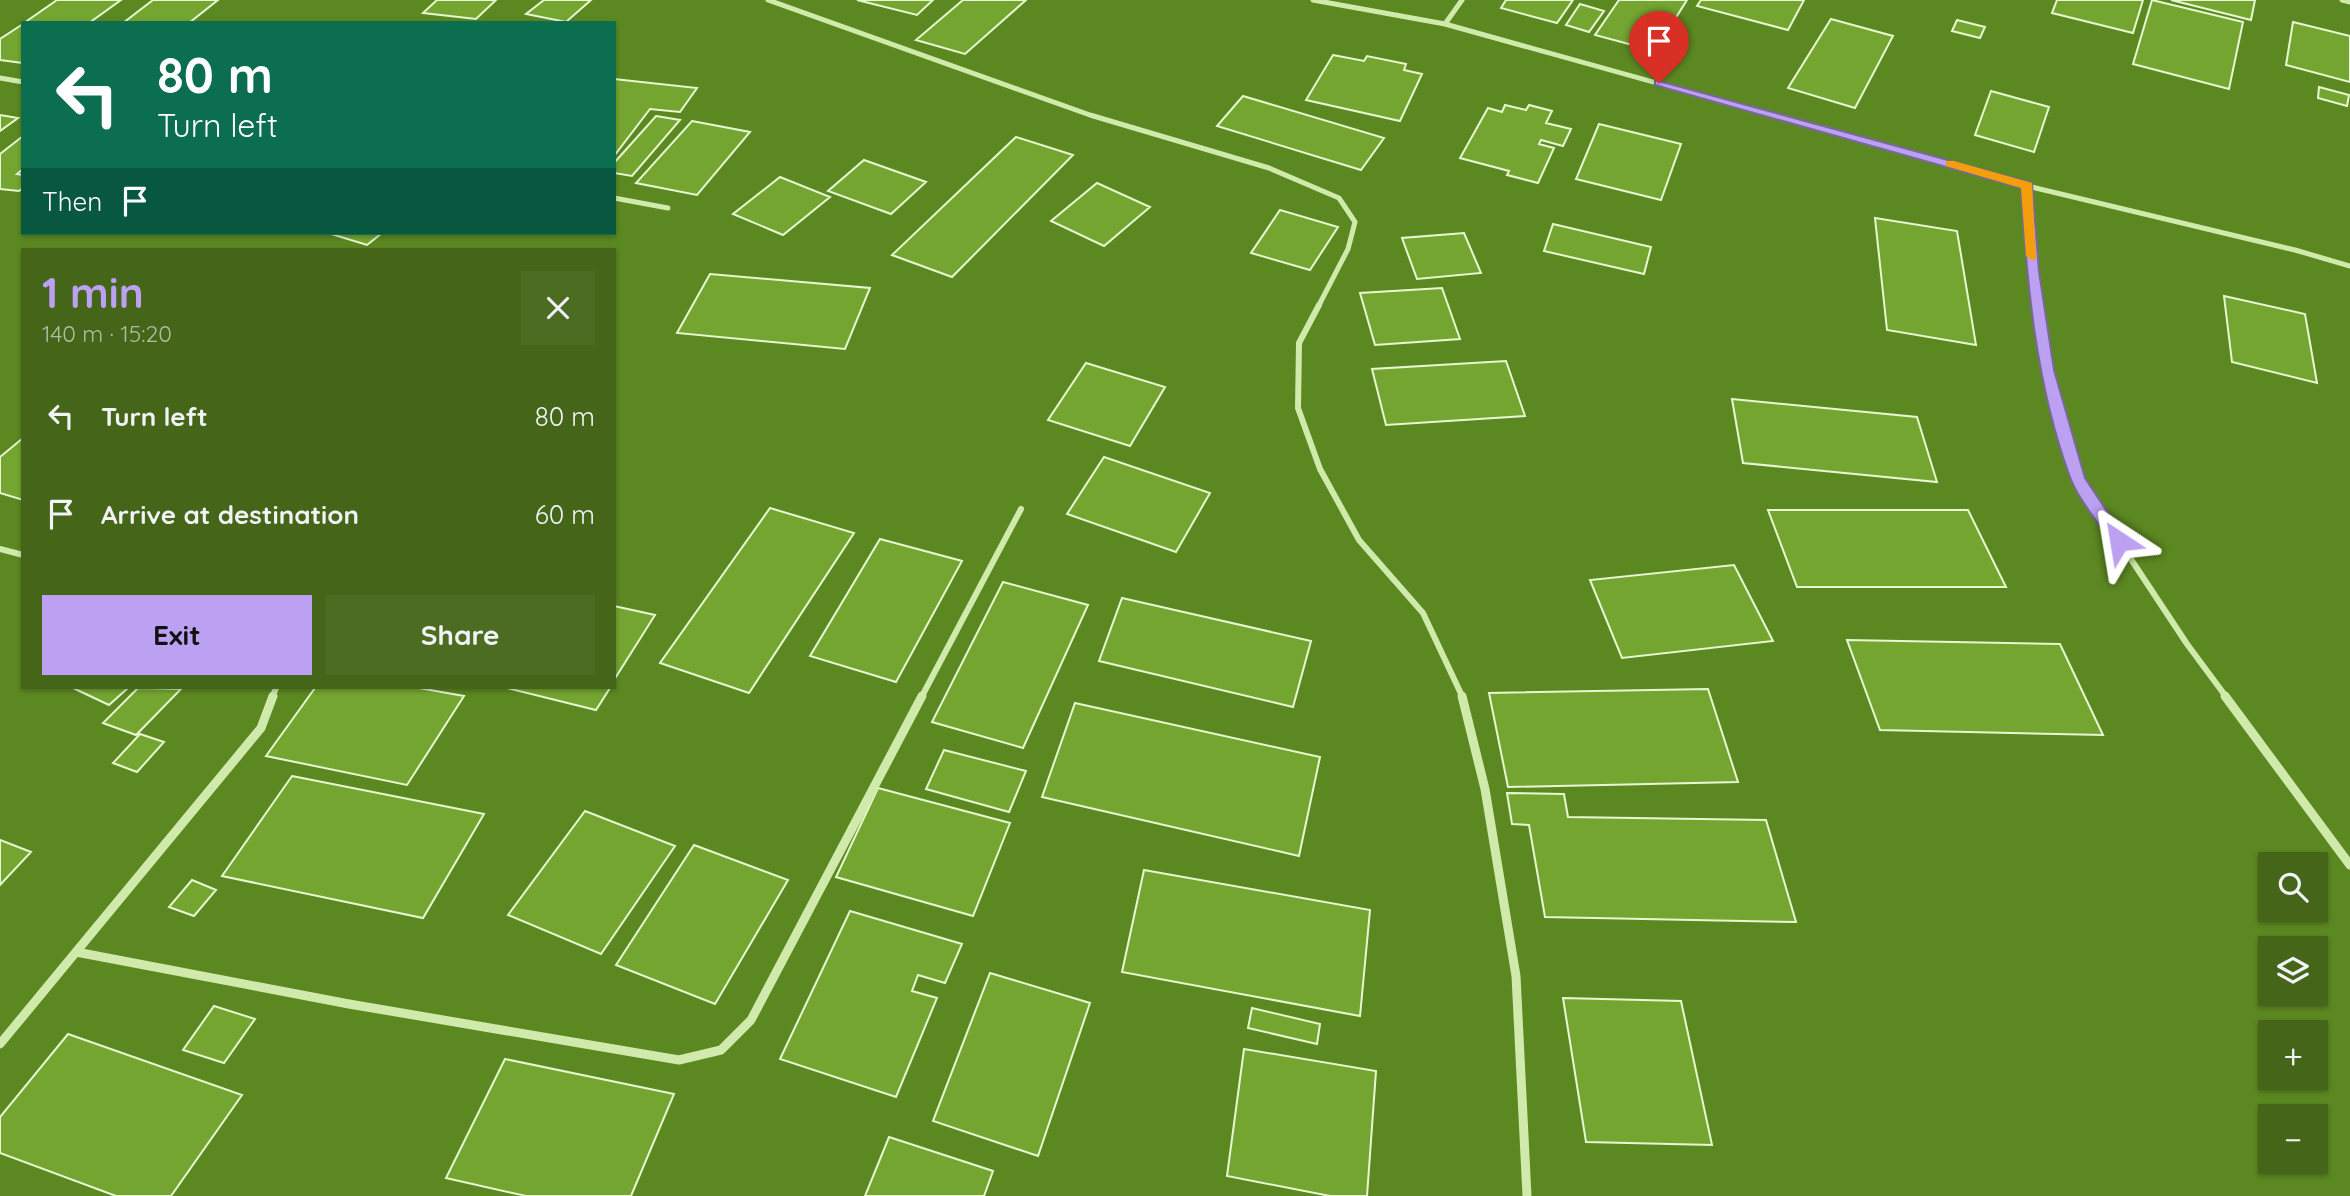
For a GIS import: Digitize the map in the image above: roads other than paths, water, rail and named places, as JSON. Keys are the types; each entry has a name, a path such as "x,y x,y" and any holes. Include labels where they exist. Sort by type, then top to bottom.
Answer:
{"street":[{"path":"768,0 1090,115 1269,168 1339,198 1355,222 1348,249 1299,342 1298,408 1320,469 1359,540 1423,613 1463,698 1486,789 1516,976 1527,1196"},
{"path":"1313,0 1445,24 2027,186 2350,266"},
{"path":"1445,24 1462,0"},
{"path":"2342,0 2350,2"},
{"path":"0,78 21,82"},
{"path":"2027,186 2033,272 2047,370 2078,479 2187,645 2350,865"},
{"path":"616,198 668,208"},
{"path":"76,952 349,1004 679,1060 721,1050 751,1020 1021,509"},
{"path":"0,548 21,554"},
{"path":"0,1044 261,728 276,689"}]}
